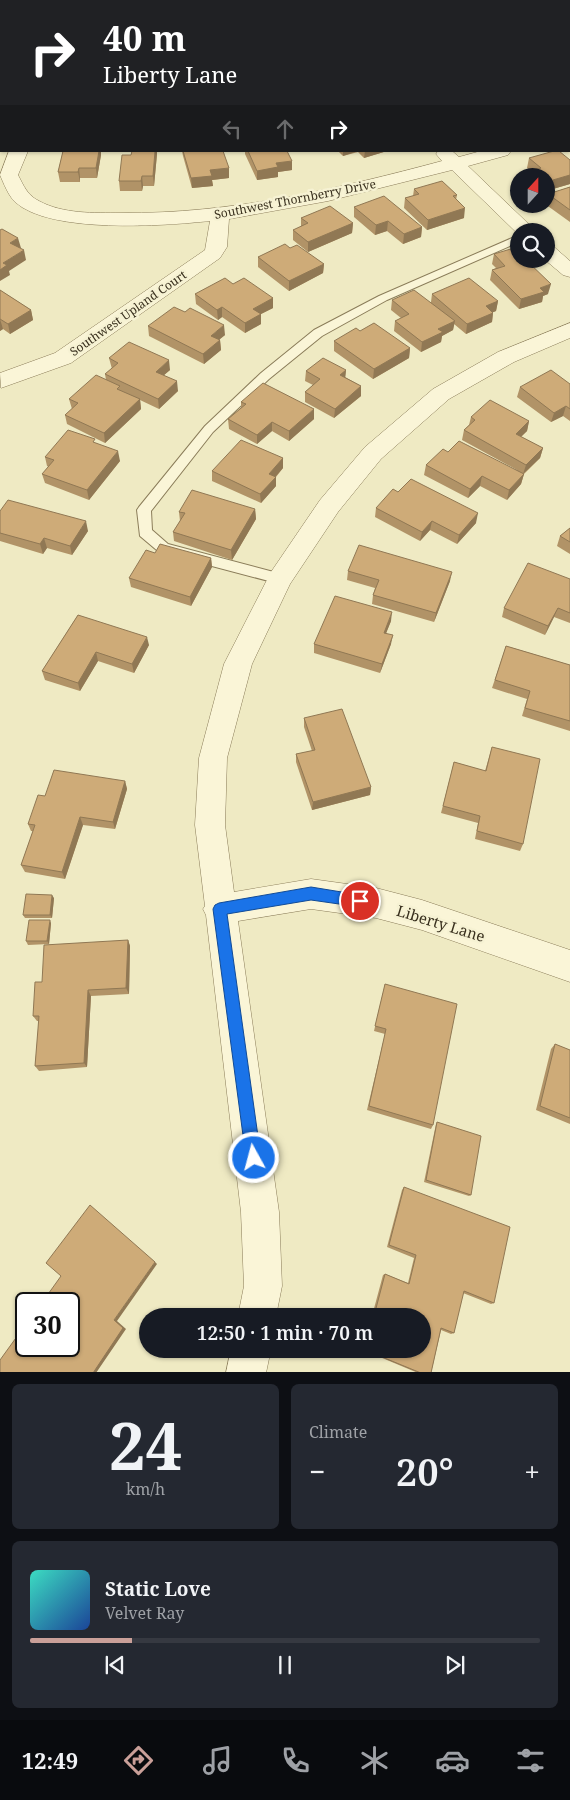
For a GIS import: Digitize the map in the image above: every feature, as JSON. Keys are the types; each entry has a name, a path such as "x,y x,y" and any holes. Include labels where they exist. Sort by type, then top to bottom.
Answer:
{"street":[{"name":"Southwest Thornberry Drive","path":"18,152 9,175 22,198 47,211 88,220 220,215 309,198 449,157 493,152"},
{"path":"449,157 518,223"},
{"name":"Southwest Upland Court","path":"1,381 63,358 212,254 217,247 220,215"},
{"path":"555,258 570,271"},
{"path":"259,1308 263,1286 260,1212 219,909 210,825 214,758 238,664 280,579 329,506 373,453 441,394 506,357 570,330"},
{"name":"Liberty Lane","path":"219,909 311,894 367,902 422,915 570,966"},
{"path":"246,1372 249,1358"}],"lane":[{"path":"280,579 164,548 145,532 144,510 209,429 265,376 318,333 383,298 510,242"}],"building":[{"path":"63,152 99,152 96,168 79,168 78,172 58,172"},
{"path":"132,152 155,152 153,176 142,176 141,181 119,181 122,155 131,155"},
{"path":"183,152 223,152 229,168 210,170 212,176 191,178"},
{"path":"248,152 288,152 292,161 276,163 278,167 257,171"},
{"path":"550,152 560,152 570,160 570,175 555,179 555,168 541,168 529,158"},
{"path":"442,181 457,195 453,196 465,208 428,220 405,198 419,194 414,189"},
{"path":"570,187 570,210 555,199 555,192"},
{"path":"384,196 422,227 404,234 388,221 376,225 354,207"},
{"path":"330,206 353,223 308,242 293,230 308,223 301,218"},
{"path":"2,229 18,238 10,243 24,250 3,263 7,265 0,270 0,230"},
{"path":"285,244 290,248 297,245 324,264 289,281 258,257"},
{"path":"510,249 510,268 534,268 551,284 540,288 544,292 521,299 492,270 505,266 494,254"},
{"path":"225,278 233,284 244,278 273,298 253,309 261,314 245,323 222,307 217,310 195,294"},
{"path":"469,278 498,301 486,306 493,313 467,324 432,294"},
{"path":"0,290 31,310 8,324 0,319"},
{"path":"414,290 455,321 438,329 443,332 422,342 395,321 409,314 392,300"},
{"path":"174,307 185,312 190,308 224,325 211,336 220,340 203,354 148,326"},
{"path":"374,323 410,348 374,369 334,341 356,328 360,331"},
{"path":"129,342 169,360 156,372 177,381 158,399 105,374 118,363 109,358"},
{"path":"323,358 346,370 340,375 361,386 335,409 305,392 320,379 306,371"},
{"path":"551,370 570,384 570,409 566,406 554,413 520,387"},
{"path":"96,375 120,386 117,389 140,399 104,433 65,415 78,403 69,399"},
{"path":"263,383 314,409 289,431 272,422 257,435 228,419 246,404 241,402"},
{"path":"490,400 529,421 516,434 543,448 526,465 464,430 475,420 471,417"},
{"path":"68,430 95,439 93,442 118,451 87,490 42,474 54,460 45,457"},
{"path":"241,440 283,458 269,474 276,477 260,494 212,471"},
{"path":"459,441 524,474 509,490 482,476 470,489 426,465 443,449 448,452"},
{"path":"411,479 478,513 459,535 432,521 422,532 376,508 393,489 398,492"},
{"path":"192,490 255,509 231,550 173,532 185,513 179,512"},
{"path":"8,500 86,521 70,546 44,538 40,544 0,533 0,511"},
{"path":"570,528 570,542 560,536"},
{"path":"160,544 211,558 190,597 129,578 146,550 155,553"},
{"path":"359,545 452,572 436,613 373,595 379,580 348,571"},
{"path":"528,563 570,579 570,613 558,608 548,626 504,608"},
{"path":"335,596 392,612 384,633 393,635 382,664 314,644"},
{"path":"78,615 147,637 132,664 96,652 78,683 42,671"},
{"path":"506,646 570,665 570,721 525,708 530,691 495,680"},
{"path":"342,709 371,787 313,802 296,754 315,750 304,718"},
{"path":"492,747 540,759 523,844 477,831 480,816 443,806 454,762 486,771"},
{"path":"54,770 125,781 113,822 80,817 62,872 21,865 35,825 28,824 38,795 45,796"},
{"path":"26,894 52,895 50,915 23,915"},
{"path":"29,920 50,920 47,941 26,941"},
{"path":"128,940 126,988 88,990 84,1063 35,1066 39,1016 33,1016 35,982 42,982 44,945"},
{"path":"385,984 457,1004 433,1125 369,1106 386,1029 375,1026"},
{"path":"555,1044 570,1050 570,1118 540,1106"},
{"path":"437,1122 481,1136 471,1195 426,1180"},
{"path":"404,1187 510,1227 494,1303 464,1291 454,1333 441,1328 431,1372 419,1372 384,1358 431,1358 431,1308 376,1308 385,1274 409,1284 416,1255 389,1245"},
{"path":"90,1205 155,1262 114,1320 123,1328 94,1372 0,1372 0,1360 15,1339 15,1357 80,1357 80,1292 50,1292 61,1276 46,1263"}],"route":[{"path":"254,1158 219,909 311,894 360,901"}]}
